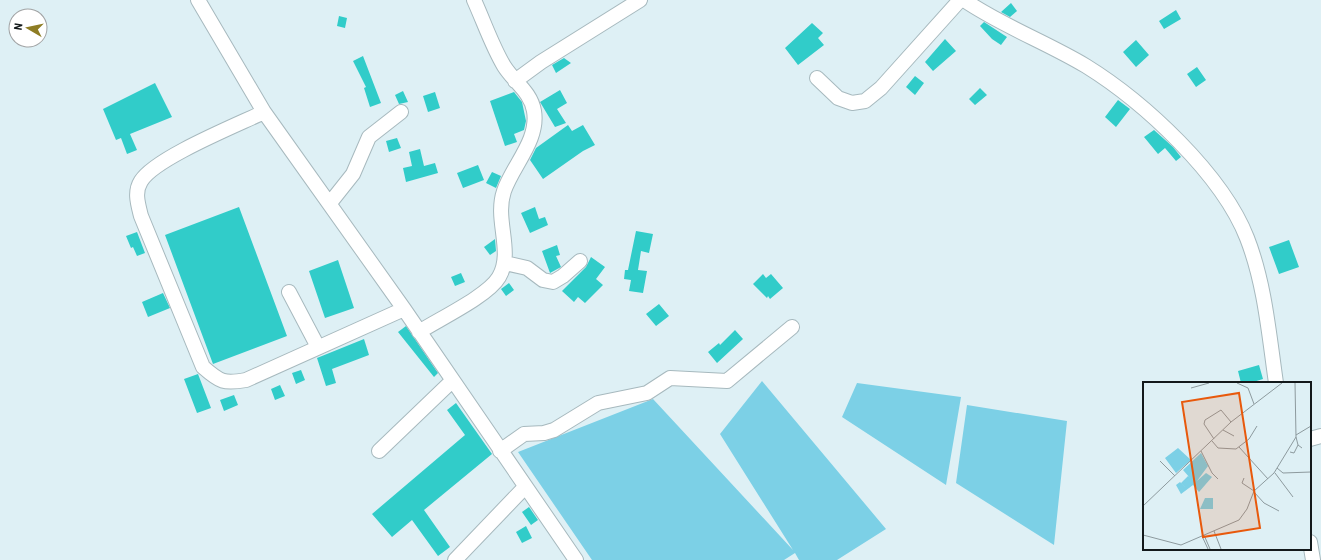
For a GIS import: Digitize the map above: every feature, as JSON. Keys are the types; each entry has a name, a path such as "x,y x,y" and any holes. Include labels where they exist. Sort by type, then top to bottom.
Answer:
{"street":[{"path":"198,0 264,112 404,308 452,381 576,560"},
{"path":"420,332 485,293 499,277 505,263 504,241 500,223 502,197 534,128 534,112 529,96 504,66 474,0"},
{"path":"515,81 541,62 640,0"},
{"path":"818,78 838,98 852,103 865,101 881,88 960,0"},
{"path":"974,2 1003,24 1050,46 1087,67 1126,96 1155,120 1187,150 1219,189 1247,237 1257,267 1276,382"},
{"path":"264,112 164,160 147,173 140,182 136,195 141,216 203,367 217,380 228,383 246,380 404,308"},
{"path":"330,204 353,174 369,136 401,112"},
{"path":"505,263 527,268 543,280 553,282 563,276 580,261"},
{"path":"289,292 318,347"},
{"path":"500,450 524,434 544,433 554,430 598,403 647,392 670,378 727,381 792,327"},
{"path":"379,451 452,381"},
{"path":"1311,439 1321,436"},
{"path":"455,560 525,487"},
{"path":"1313,560 1314,544"}],"shaded area":[{"path":"762,381 886,529 837,560 799,560 795,553 784,560 592,560 518,452 653,399 793,550 720,434"},
{"path":"857,383 961,397 946,485 842,417"},
{"path":"967,405 1067,421 1054,545 956,483"}],"building":[{"path":"1011,3 1017,11 1010,17 1001,12"},
{"path":"1176,10 1181,19 1164,29 1159,21"},
{"path":"339,16 347,18 345,28 337,26"},
{"path":"984,22 1007,37 1001,45 992,39 980,26"},
{"path":"812,23 823,33 818,38 824,45 798,65 785,48"},
{"path":"945,39 956,51 933,71 925,62"},
{"path":"1136,40 1149,55 1136,67 1123,52"},
{"path":"363,56 381,103 370,107 364,88 366,87 353,61"},
{"path":"564,58 571,63 556,73 552,65"},
{"path":"1197,67 1206,80 1196,87 1187,74"},
{"path":"915,76 924,83 915,95 906,87"},
{"path":"155,83 172,117 130,134 137,150 127,154 121,138 116,140 103,109"},
{"path":"980,88 987,95 975,105 969,99"},
{"path":"560,90 567,103 557,109 566,123 555,127 540,102"},
{"path":"403,91 408,102 399,104 395,95"},
{"path":"435,92 440,108 428,112 423,96"},
{"path":"514,92 522,102 526,121 524,130 514,134 517,142 505,146 490,101"},
{"path":"1118,100 1130,109 1116,127 1105,117"},
{"path":"568,125 572,131 583,125 595,145 583,151 543,179 530,160 536,148"},
{"path":"1154,130 1173,147 1181,157 1176,161 1165,148 1158,154 1144,137"},
{"path":"397,138 401,148 389,152 386,141"},
{"path":"420,149 424,166 435,163 438,173 406,182 403,168 412,166 409,152"},
{"path":"478,165 484,180 463,188 457,173"},
{"path":"492,172 501,176 496,188 486,183"},
{"path":"239,207 287,336 213,364 165,235"},
{"path":"535,207 539,219 545,217 548,225 530,233 521,213"},
{"path":"636,231 653,234 649,253 641,251 638,270 647,271 643,293 629,291 631,280 624,279 625,270 628,270"},
{"path":"137,232 145,253 137,256 133,247 131,248 126,236"},
{"path":"495,239 496,251 490,255 484,247"},
{"path":"1289,240 1299,267 1279,274 1269,247"},
{"path":"557,245 560,255 556,256 561,267 550,273 542,251"},
{"path":"591,257 605,267 596,279 603,285 585,303 578,297 574,302 562,291 586,267"},
{"path":"338,260 354,308 325,318 309,271"},
{"path":"461,273 465,282 455,286 451,277"},
{"path":"763,274 766,278 771,274 783,288 770,299 768,296 767,298 753,284"},
{"path":"509,283 514,290 506,296 501,289"},
{"path":"163,293 170,308 148,317 142,302"},
{"path":"659,304 669,316 656,326 646,314"},
{"path":"406,326 438,373 434,377 398,332"},
{"path":"735,330 743,339 717,363 708,352 719,343 720,345"},
{"path":"364,339 369,355 332,369 336,383 326,386 317,358"},
{"path":"1259,365 1263,379 1253,382 1241,382 1238,371"},
{"path":"301,370 305,380 296,384 292,373"},
{"path":"198,374 211,408 197,413 184,379"},
{"path":"280,385 285,396 275,400 271,389"},
{"path":"234,395 238,405 224,411 220,400"},
{"path":"456,403 492,454 424,510 450,547 438,556 412,520 392,537 372,514 465,435 447,410"},
{"path":"529,507 538,520 531,525 522,512"},
{"path":"526,526 532,538 522,543 516,532"}]}
